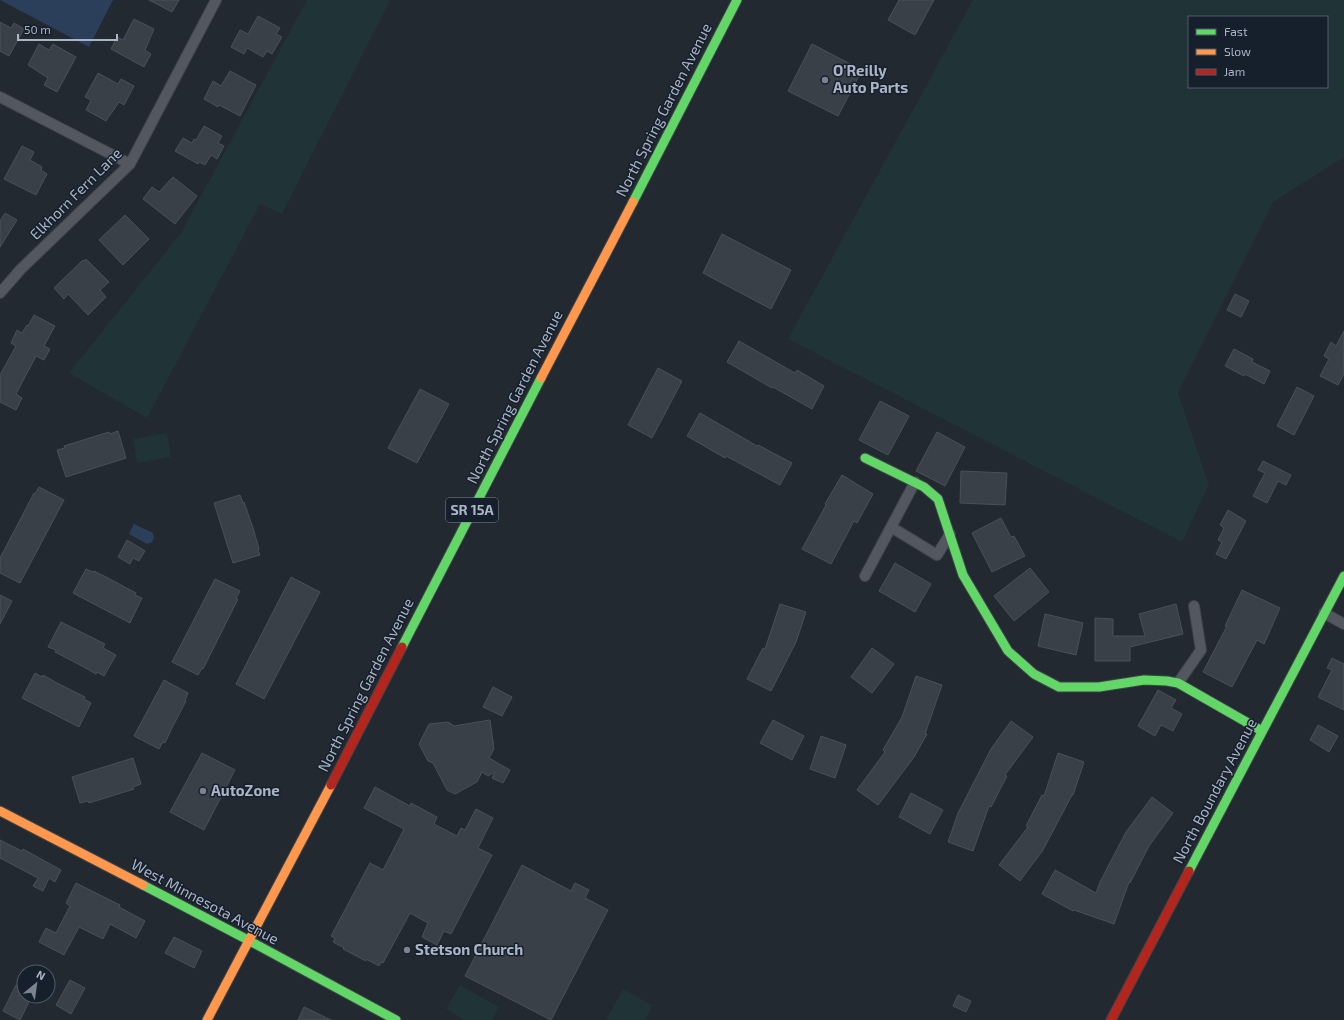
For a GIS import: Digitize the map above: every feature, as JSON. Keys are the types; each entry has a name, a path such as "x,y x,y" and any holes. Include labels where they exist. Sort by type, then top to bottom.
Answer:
{"main road":[{"name":"North Spring Garden Avenue","path":"207,1020 323,800 737,0"},
{"path":"865,458 924,487 938,499 963,575 1008,651 1034,674 1059,687 1099,687 1144,680 1178,683 1262,731"},
{"name":"North Boundary Avenue","path":"1111,1020 1344,576"},
{"name":"West Minnesota Avenue","path":"0,811 248,940 396,1020"}],"street":[{"name":"Elkhorn Fern Lane","path":"0,293 21,269 130,164 216,0"},
{"path":"0,97 130,164"},
{"path":"865,576 915,482"},
{"path":"891,527 937,555 950,534"},
{"path":"1178,683 1201,650 1194,606"},
{"path":"1324,613 1344,624"}],"green space":[{"path":"307,0 390,0 282,214 260,204 147,418 69,373 181,233"},
{"path":"973,0 1344,0 1344,157 1273,202 1178,392 1209,485 1182,542 788,339"},
{"path":"167,433 171,457 137,463 133,439"},
{"path":"460,985 499,1007 492,1020 464,1020 446,1009"},
{"path":"623,989 653,1006 645,1020 606,1020"}],"water":[{"path":"0,0 113,0 89,47"},
{"path":"134,524 153,533 154,538 152,542 147,544 129,534"}],"building":[{"path":"149,0 179,0 172,12"},
{"path":"899,0 934,0 915,35 888,20"},
{"path":"258,16 280,28 276,34 282,37 272,54 267,51 263,57 247,48 244,54 231,47 240,30 248,34"},
{"path":"134,19 154,29 145,50 151,54 144,67 111,49 117,37 123,40"},
{"path":"0,22 11,28 14,23 24,29 9,56 0,51"},
{"path":"39,44 49,50 53,44 76,57 57,92 44,85 48,78 28,65"},
{"name":"O'Reilly Auto Parts","path":"812,44 862,70 838,116 788,91"},
{"path":"230,71 256,85 240,116 219,105 218,107 204,99 213,81 221,86"},
{"path":"98,73 118,84 121,79 134,86 124,105 119,102 106,121 86,110 91,100 85,97"},
{"path":"204,126 222,136 218,143 224,146 217,159 211,155 205,165 199,162 198,164 175,151 183,138 192,143 194,139 196,140"},
{"path":"22,146 34,152 30,160 42,167 41,170 47,174 36,195 4,179"},
{"path":"173,177 197,196 175,224 143,199 152,187 159,192"},
{"path":"5,213 17,220 0,247 0,221"},
{"path":"125,215 149,239 123,265 99,240"},
{"path":"722,234 791,270 771,309 703,273"},
{"path":"86,259 109,282 100,290 106,297 88,315 68,294 64,299 54,288 83,260 85,261"},
{"path":"1235,294 1249,301 1241,317 1227,310"},
{"path":"34,315 55,326 44,346 50,349 44,360 36,356 16,394 22,398 16,410 0,402 0,375 16,346 11,343 17,330 22,333"},
{"path":"1344,331 1344,374 1338,385 1320,376 1329,359 1324,356 1331,342 1336,346"},
{"path":"739,341 795,373 797,370 824,386 812,409 727,362"},
{"path":"1234,349 1253,359 1252,362 1270,371 1264,384 1225,366"},
{"path":"658,368 682,381 652,438 628,425"},
{"path":"1297,387 1314,396 1294,435 1277,426"},
{"path":"420,389 449,404 417,463 388,448"},
{"path":"880,401 909,416 888,455 859,440"},
{"path":"700,413 757,446 758,445 792,463 780,485 726,456 725,458 687,436"},
{"path":"118,431 126,458 66,477 57,450 65,448 64,446 109,432 110,434"},
{"path":"937,432 965,447 945,486 916,471"},
{"path":"1263,461 1291,475 1286,485 1278,481 1267,503 1253,496 1265,473 1258,470"},
{"path":"961,471 1007,473 1005,505 960,503"},
{"path":"842,475 873,494 857,523 854,521 831,564 802,549"},
{"path":"39,487 64,500 20,583 0,573 0,558 34,493 35,494"},
{"path":"240,495 254,531 260,555 233,563 214,503"},
{"path":"1228,510 1246,521 1226,559 1216,554 1222,542 1218,540 1224,528 1220,525"},
{"path":"1001,518 1011,537 1014,536 1025,556 992,572 972,533"},
{"path":"127,540 145,551 139,561 133,558 130,564 118,557"},
{"path":"895,563 931,584 915,612 879,591"},
{"path":"1030,568 1049,592 1014,621 994,596"},
{"path":"86,569 108,578 136,593 135,595 142,598 130,623 73,593"},
{"path":"291,577 320,592 264,699 236,684"},
{"path":"215,579 240,591 236,598 238,599 203,669 202,668 198,675 172,662"},
{"path":"1242,590 1280,608 1264,644 1257,640 1232,687 1203,672 1227,626 1225,626"},
{"path":"0,595 12,601 0,624"},
{"path":"780,604 806,612 796,642 771,691 747,679 763,648 765,649"},
{"path":"1176,604 1183,634 1130,647 1130,661 1095,661 1095,618 1113,619 1113,636 1145,636 1139,614"},
{"path":"1045,614 1083,623 1076,655 1038,646"},
{"path":"61,622 105,644 103,648 116,655 104,676 97,672 96,674 55,652 56,650 48,647"},
{"path":"872,648 894,664 872,693 851,677"},
{"path":"1332,658 1344,664 1344,710 1318,697 1332,670 1327,668"},
{"path":"35,673 42,677 43,675 85,697 84,699 91,703 79,727 22,698"},
{"path":"916,676 942,685 925,734 927,734 914,757 878,805 857,790 885,752 883,750 902,717"},
{"path":"164,680 188,693 186,701 165,743 163,742 159,749 134,736"},
{"path":"493,687 512,697 502,716 483,707"},
{"path":"1158,690 1176,700 1171,708 1182,714 1173,731 1161,725 1155,736 1138,726"},
{"path":"490,720 494,749 489,758 510,770 503,783 492,778 495,772 488,776 482,772 477,782 455,794 447,790 433,763 428,761 419,744 429,724 448,722 454,726"},
{"path":"773,720 804,736 792,760 760,743"},
{"path":"1011,721 1033,737 1005,775 1007,776 991,807 989,806 973,851 948,842 958,813 991,749"},
{"path":"1318,725 1338,736 1329,752 1310,740"},
{"path":"821,736 846,745 835,778 810,769"},
{"name":"AutoZone","path":"202,753 235,770 204,830 170,812"},
{"path":"1058,753 1084,762 1073,795 1043,850 1020,881 999,865 1028,827 1026,826 1042,795 1044,796"},
{"path":"133,758 141,784 133,787 134,789 89,803 88,801 80,803 72,777"},
{"path":"375,787 410,806 411,803 437,817 434,824 457,836 461,828 465,830 476,809 493,818 478,848 492,855 451,934 444,931 437,945 422,937 428,923 410,913 383,963 381,962 379,966 343,949 344,948 333,942 335,938 331,936 370,863 383,870 404,829 364,808"},
{"path":"911,793 943,810 930,834 899,817"},
{"path":"1152,797 1173,813 1149,846 1130,883 1129,882 1114,924 1074,910 1073,911 1042,894 1055,870 1096,893 1100,882 1126,832"},
{"path":"0,840 22,851 23,849 61,870 55,882 49,878 43,891 33,886 38,878 0,858"},
{"path":"522,865 571,891 575,883 589,890 585,898 608,910 551,1020 465,976"},
{"path":"76,883 120,905 119,907 145,921 136,938 110,924 103,939 79,927 64,955 39,942 46,928 56,933 70,906 66,903"},
{"path":"174,937 202,951 194,968 165,953"},
{"path":"70,980 85,988 71,1014 56,1005"},
{"path":"16,985 16,1004 28,1004 20,1020 3,1011"},
{"path":"958,995 971,1001 966,1012 953,1006"},
{"path":"304,1007 331,1020 298,1020"}],"traffic: fast":[{"path":"633,202 737,0"},
{"path":"402,647 541,378"},
{"path":"865,458 924,487 938,499 963,575 1008,651 1034,674 1059,687 1099,687 1144,680 1178,683 1262,731"},
{"path":"1189,871 1344,576"},
{"path":"143,885 396,1020"}],"traffic: slow":[{"path":"541,378 633,202"},
{"path":"207,1020 331,785"},
{"path":"0,811 143,885"}],"traffic: jam":[{"path":"331,785 402,647"},
{"path":"1111,1020 1189,871"}],"place":[{"name":"O'Reilly Auto Parts","path":"825,80"},
{"name":"AutoZone","path":"203,791"},
{"name":"Stetson Church","path":"407,950"}]}
